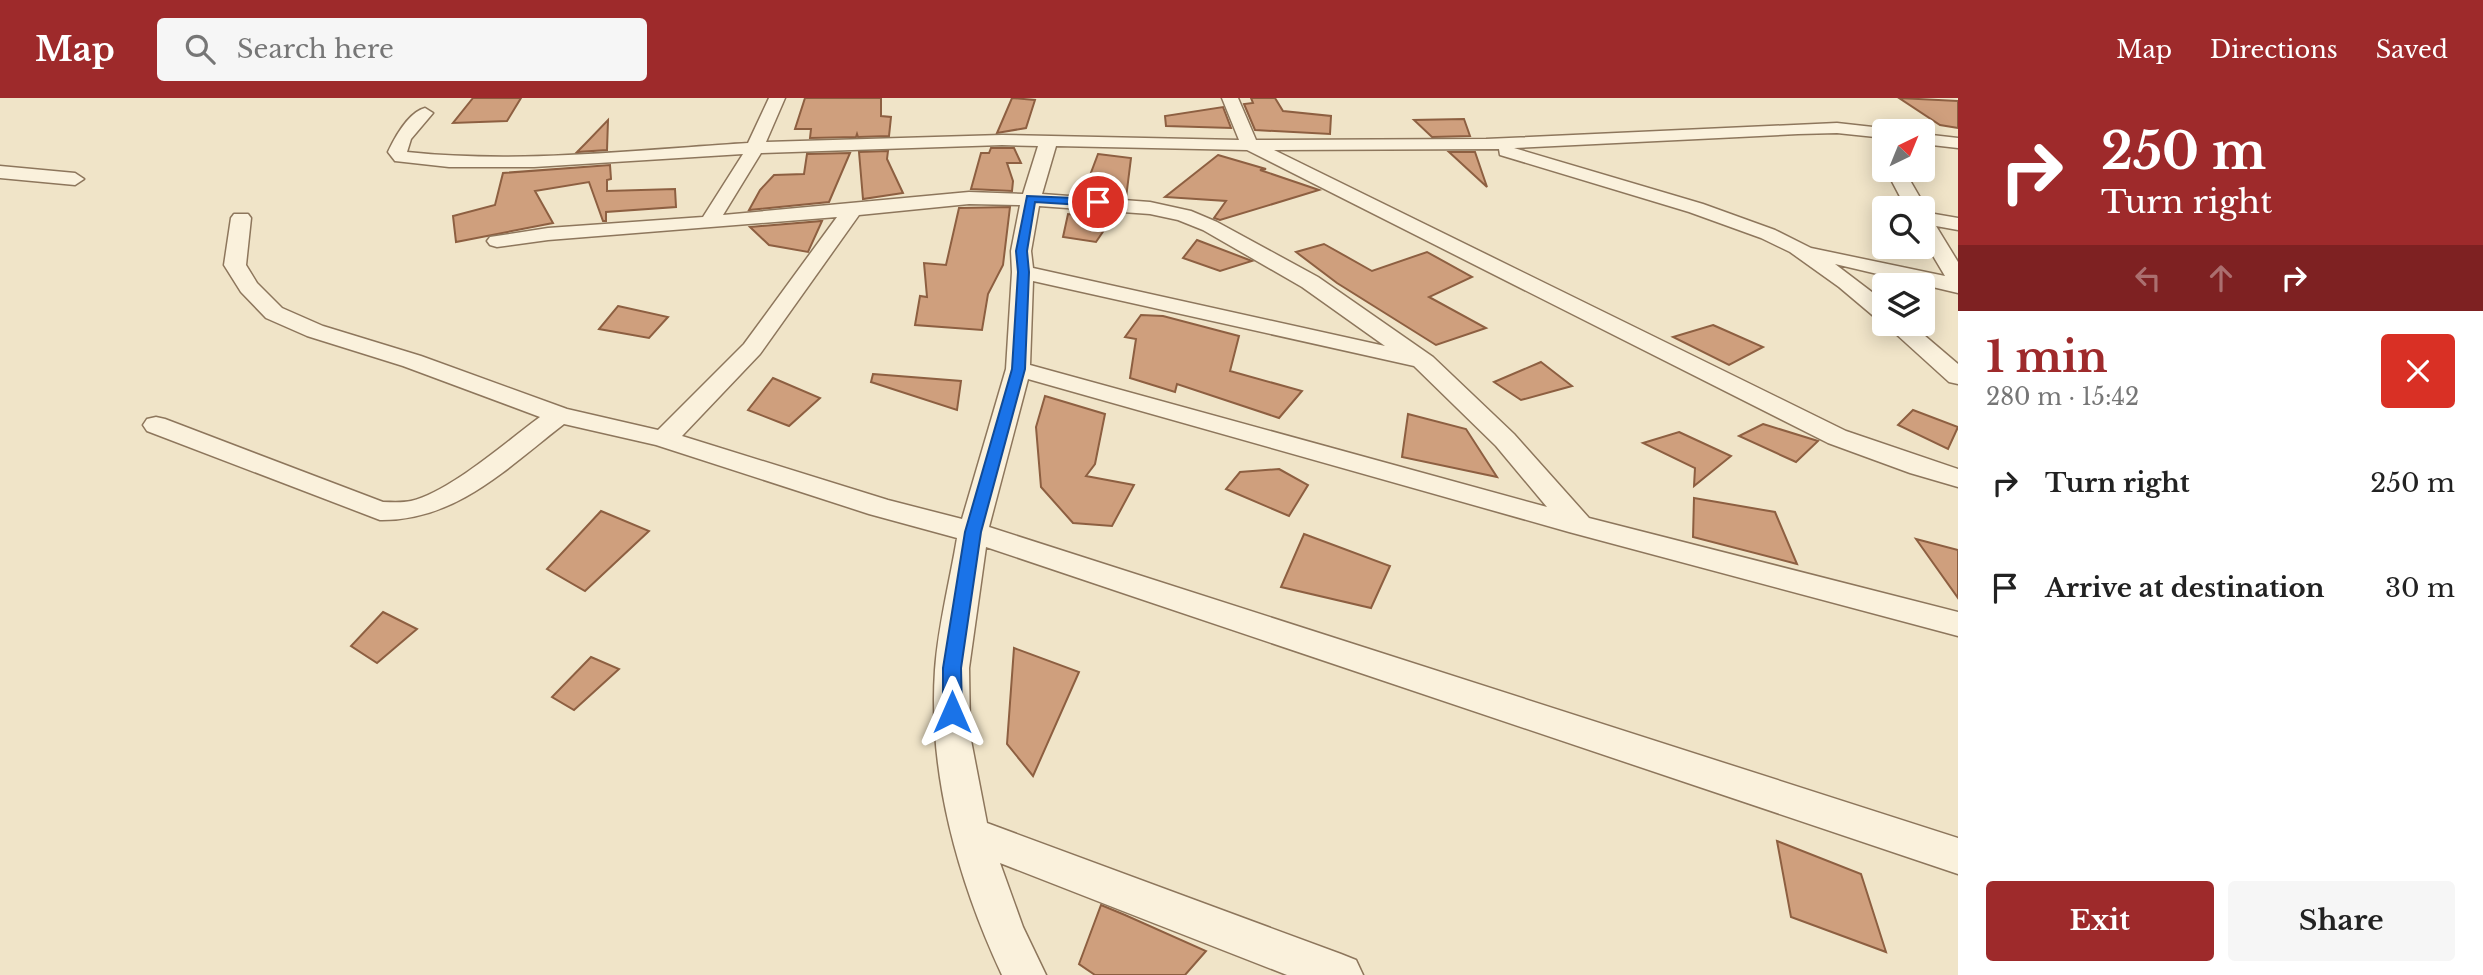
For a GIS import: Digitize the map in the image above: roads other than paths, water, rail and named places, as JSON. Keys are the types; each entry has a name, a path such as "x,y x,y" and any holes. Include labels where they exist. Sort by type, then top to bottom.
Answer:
{"street":[{"path":"710,221 754,148 777,98"},
{"path":"1230,98 1250,145 1837,437 1958,478"},
{"path":"425,113 403,138 397,152 401,157 449,162 534,162 754,148 928,142 1486,144 1798,129 1872,132"},
{"path":"1936,141 1958,144"},
{"path":"1024,975 1004,934 970,834 953,735 952,668 973,532 1018,369 1023,272 1021,251 1031,199 1048,142"},
{"path":"1486,144 1737,221 1797,248 1847,282 1872,303"},
{"path":"0,172 75,179"},
{"path":"497,242 548,234 853,209 929,200 1031,199 1118,204 1184,215 1210,226 1310,282 1424,362 1505,440 1579,525"},
{"path":"664,439 752,349 853,209"},
{"path":"241,218 235,265 249,287 274,313 315,331 412,360 558,415 664,439 879,507 973,532 1958,856"},
{"path":"1935,221 1958,223"},
{"path":"1935,242 1958,283"},
{"path":"1797,248 1958,283"},
{"path":"1023,272 1424,362"},
{"path":"1910,336 1958,377"},
{"path":"1928,336 1958,348"},
{"path":"1018,369 1579,525 1958,624"},
{"path":"156,425 380,511 400,511 430,505 484,470 558,415"},
{"path":"970,834 1341,975"}]}
